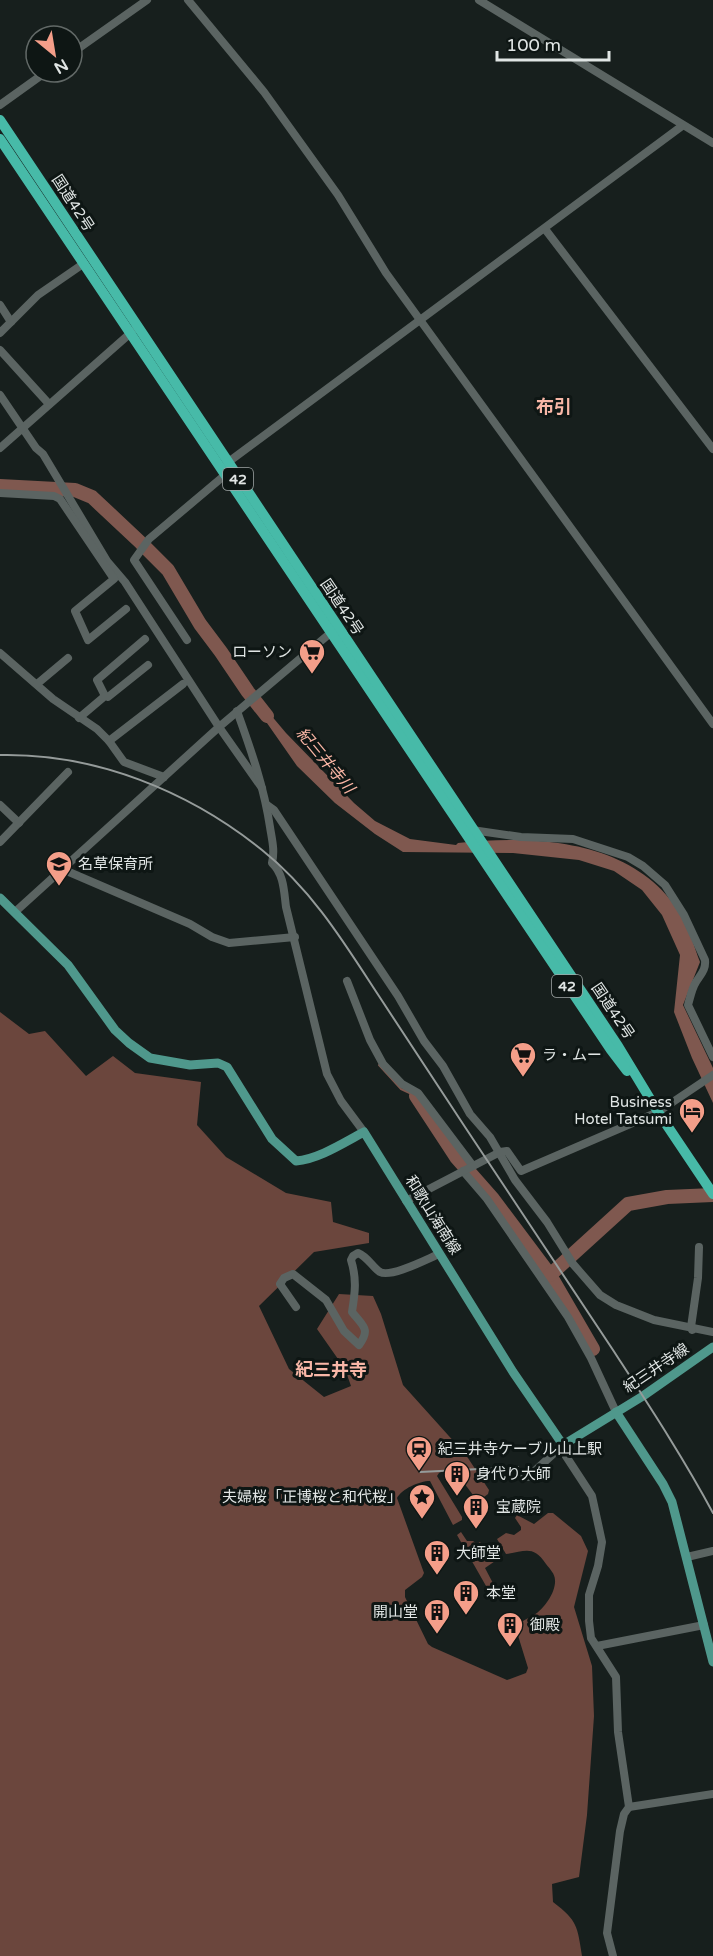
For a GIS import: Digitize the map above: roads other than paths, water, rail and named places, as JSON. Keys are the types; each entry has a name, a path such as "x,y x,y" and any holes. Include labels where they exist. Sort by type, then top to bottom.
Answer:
{"highway":[{"name":"国道42号","path":"0,120 225,476 334,630"},
{"name":"国道42号","path":"0,138 83,264 227,463 334,630 486,857 618,1046 658,1112 712,1193"}],"main road":[{"path":"0,898 68,965 115,1030 129,1043 150,1058 190,1065 218,1064 227,1068 272,1139 296,1161 324,1152 364,1132"},
{"name":"和歌山海南線","path":"364,1132 512,1371 562,1446"},
{"name":"紀三井寺線","path":"616,1412 644,1396 713,1347"},
{"path":"562,1446 616,1412 663,1484 672,1502 713,1662"}],"street":[{"path":"84,45 147,0"},
{"path":"188,0 264,92 332,185 386,273 713,724"},
{"path":"479,0 713,143"},
{"path":"0,105 29,84"},
{"path":"227,463 682,126"},
{"path":"545,229 713,449"},
{"path":"0,333 38,295 83,264"},
{"path":"0,305 11,322"},
{"path":"0,448 133,331"},
{"path":"0,350 49,404"},
{"path":"0,395 36,448 43,454 108,561 125,582 219,727 262,788"},
{"path":"187,640 134,560 149,539 225,476"},
{"path":"0,493 54,496 60,499 114,579 75,611 88,640 126,609"},
{"path":"15,912 248,701 334,630"},
{"path":"105,696 98,680 144,639"},
{"path":"0,653 79,718 98,729 124,762 164,777"},
{"path":"37,684 68,658"},
{"path":"79,718 105,696 108,698 148,665"},
{"path":"109,741 183,684"},
{"path":"237,711 259,771 274,846 272,863 278,868 283,884 286,907 327,1074 341,1101 364,1132"},
{"path":"0,842 68,772"},
{"path":"267,804 274,810 398,996 424,1041 456,1086 470,1114 500,1152 515,1180 548,1222 573,1264 600,1295 616,1305 654,1320 713,1332"},
{"path":"0,805 19,823"},
{"path":"470,833 573,839 628,857 643,866 665,885 684,915 705,960 705,967 701,977 695,982 688,1005 713,1057"},
{"path":"63,869 229,943 295,937"},
{"path":"347,981 370,1040 383,1064 402,1084 418,1093 473,1166"},
{"path":"406,1201 507,1150 521,1171 658,1112 713,1075"},
{"path":"463,1171 487,1199 568,1317 591,1358 616,1412"},
{"path":"699,1247 698,1278 691,1327 693,1332 713,1337"},
{"path":"296,1307 280,1284 284,1278 294,1274 326,1300 344,1331 358,1346 366,1336 366,1329 352,1312 356,1286 351,1260 353,1256 358,1253 381,1273 391,1274 439,1254"},
{"path":"504,1470 523,1474 528,1478 562,1446 592,1496 602,1549 589,1595 591,1638 616,1677 618,1732 629,1807 624,1815 620,1831 607,1933 613,1956"},
{"path":"687,1557 713,1551"},
{"path":"597,1647 704,1625"},
{"path":"629,1807 713,1794"}],"waterway":[{"name":"紀三井寺川","path":"0,486 75,490 92,497 168,570 200,624 267,716"},
{"path":"379,1065 401,1089 416,1096"},
{"path":"416,1096 456,1157 493,1199 550,1275 593,1349"},
{"path":"550,1275 628,1204 667,1197 713,1195"}],"railway":[{"path":"0,755 36,756 71,761 105,769 172,793 234,829 262,850 295,881 324,915 350,952 595,1322 677,1451 713,1513"},
{"path":"420,1472 518,1467"}],"place":[{"name":"ローソン","path":"312,675"},
{"name":"名草保育所","path":"59,887"},
{"name":"ラ・ムー","path":"523,1078"},
{"name":"Business Hotel Tatsumi","path":"692,1134"},
{"name":"紀三井寺ケーブル山上駅","path":"419,1472"},
{"name":"身代り大師","path":"457,1497"},
{"name":"夫婦桜「正博桜と和代桜」","path":"422,1520"},
{"name":"宝蔵院","path":"476,1530"},
{"name":"大師堂","path":"437,1576"},
{"name":"本堂","path":"466,1616"},
{"name":"開山堂","path":"437,1635"},
{"name":"御殿","path":"510,1648"}],"district":[{"name":"布引","path":"554,407"},
{"name":"紀三井寺","path":"331,1370"}]}
